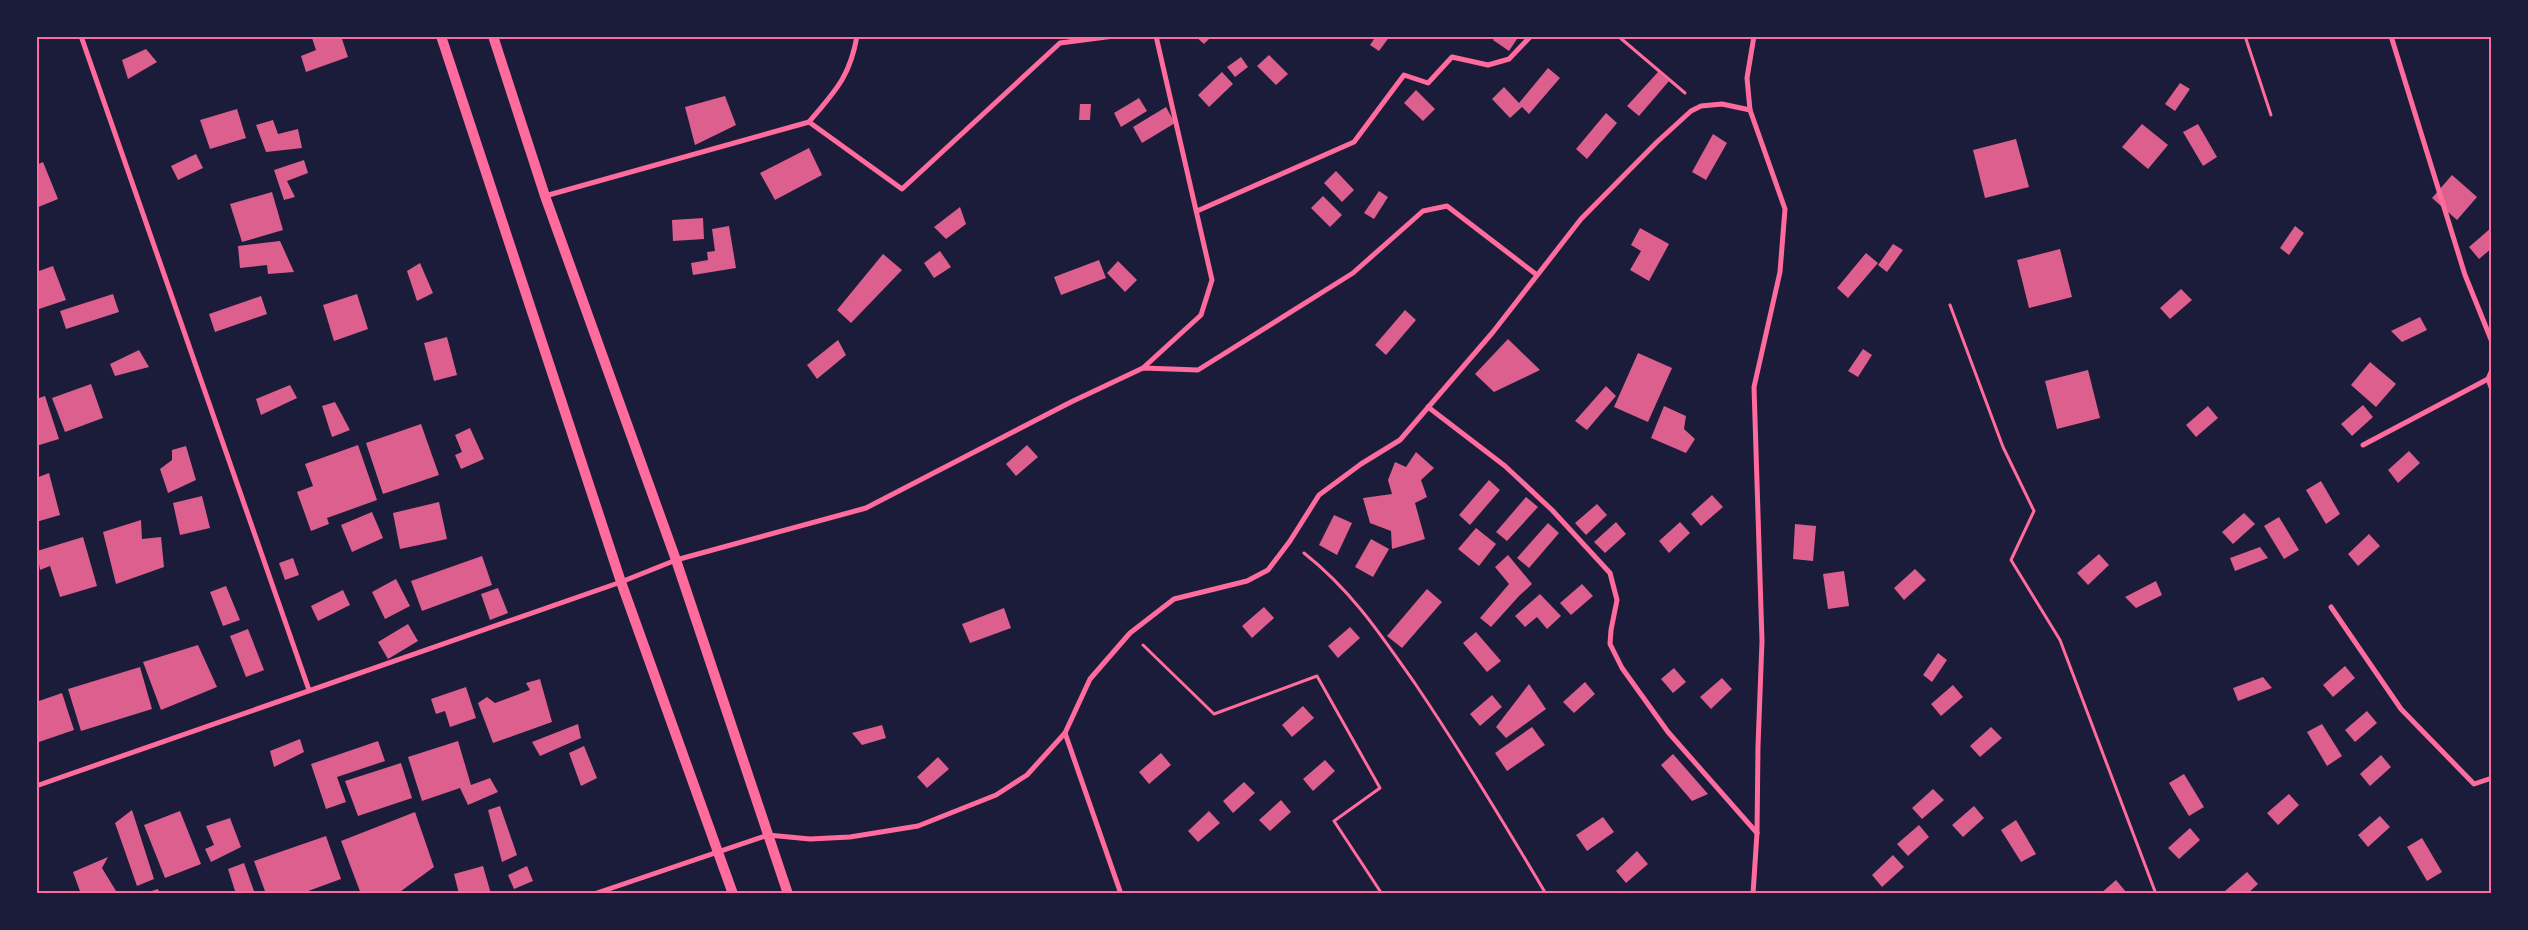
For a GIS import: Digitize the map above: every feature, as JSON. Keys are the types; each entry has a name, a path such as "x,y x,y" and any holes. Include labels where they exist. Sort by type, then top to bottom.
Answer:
{"main road":[{"path":"441,36 621,582 732,894"},
{"path":"493,36 545,196 676,560 788,894"}],"street":[{"path":"81,36 309,690"},
{"path":"545,196 809,122 843,82 854,58 858,36"},
{"path":"809,122 902,189 1060,43 1114,36"},
{"path":"36,786 621,582 676,560 866,508 1071,402 1143,368 1201,315 1212,280 1156,36"},
{"path":"1197,211 1354,142 1404,75 1428,83 1452,57 1488,65 1509,59 1531,36"},
{"path":"1753,894 1757,833 1762,641 1754,387 1780,272 1785,209 1750,110 1747,78 1754,36"},
{"path":"2391,36 2465,275 2492,342"},
{"path":"594,894 768,835 810,839 840,837 918,826 996,795 1027,775 1065,734 1090,679 1130,632 1174,598 1247,581 1268,570 1290,542 1319,495 1361,464 1400,440 1493,332 1581,219 1650,149 1691,111 1701,106 1722,104 1750,110"},
{"path":"1143,368 1198,370 1353,273 1423,211 1447,206 1537,275"},
{"path":"2363,445 2488,379 2492,370"},
{"path":"2488,379 2492,390"},
{"path":"1428,407 1505,466 1552,510 1610,573 1617,600 1610,630 1610,644 1622,668 1668,732 1757,833"},
{"path":"2331,607 2401,709 2474,784 2492,778"},
{"path":"1065,734 1120,894"}],"path":[{"path":"1618,36 1701,106"},
{"path":"2245,36 2271,115"},
{"path":"1950,305 2003,446 2034,511 2012,560 2060,640 2156,894"},
{"path":"1290,542 1331,574 1349,593 1398,659 1458,748 1546,894"},
{"path":"1130,632 1214,714 1317,676 1380,788 1334,821 1382,894"}],"building":[{"path":"318,36 341,36 348,57 306,72 301,56 316,50 312,38"},
{"path":"1195,36 1212,36 1204,44"},
{"path":"1376,36 1390,36 1379,51 1370,45"},
{"path":"1496,36 1519,36 1509,51 1493,40"},
{"path":"146,49 157,62 128,79 122,60"},
{"path":"1269,55 1288,74 1276,85 1257,66"},
{"path":"1241,57 1248,67 1235,77 1227,67"},
{"path":"1548,68 1560,78 1529,114 1522,107 1510,118 1492,99 1504,87 1519,103"},
{"path":"1222,72 1233,84 1209,107 1198,95"},
{"path":"1658,72 1669,81 1639,116 1627,106"},
{"path":"2180,83 2190,89 2175,111 2165,104"},
{"path":"1416,90 1435,109 1423,121 1404,103"},
{"path":"725,96 736,125 695,145 685,107"},
{"path":"1139,98 1147,111 1121,127 1114,113"},
{"path":"1080,104 1091,104 1090,120 1079,120"},
{"path":"1166,107 1175,123 1142,143 1133,127"},
{"path":"237,109 246,138 210,149 200,120"},
{"path":"1606,113 1617,123 1587,159 1576,149"},
{"path":"273,120 278,134 298,129 302,148 266,152 256,125"},
{"path":"2142,124 2168,145 2148,169 2122,147"},
{"path":"2198,124 2217,157 2203,166 2183,132"},
{"path":"1713,134 1727,143 1706,180 1692,172"},
{"path":"2016,139 2029,187 1985,198 1973,150"},
{"path":"809,148 822,175 775,200 760,173"},
{"path":"196,154 203,168 178,180 171,166"},
{"path":"304,160 308,173 287,181 295,197 284,200 274,170"},
{"path":"43,162 58,199 36,208 36,165"},
{"path":"1336,171 1354,190 1342,202 1324,183"},
{"path":"2452,175 2477,197 2457,220 2432,198"},
{"path":"1379,191 1388,197 1374,219 1364,213"},
{"path":"272,192 283,230 242,242 230,204"},
{"path":"1323,196 1342,215 1330,227 1311,208"},
{"path":"960,207 966,224 946,239 934,227"},
{"path":"703,218 704,239 673,241 672,220"},
{"path":"729,226 736,268 693,275 691,263 708,260 707,252 715,251 712,229"},
{"path":"2295,226 2304,233 2289,255 2280,248"},
{"path":"1640,228 1669,244 1649,281 1630,270 1641,251 1631,245"},
{"path":"2491,228 2492,248 2479,259 2469,247"},
{"path":"280,241 294,272 268,274 267,265 240,268 238,246"},
{"path":"1893,244 1903,250 1887,272 1878,265"},
{"path":"2060,249 2072,297 2029,308 2017,260"},
{"path":"940,251 951,267 934,278 924,263"},
{"path":"1866,253 1878,263 1848,298 1837,288"},
{"path":"883,254 902,270 851,323 837,310"},
{"path":"1099,260 1106,278 1061,295 1054,277"},
{"path":"1118,261 1137,280 1125,292 1107,273"},
{"path":"420,263 433,293 417,301 407,271"},
{"path":"53,266 66,300 36,310 36,272"},
{"path":"2181,289 2192,300 2170,319 2160,308"},
{"path":"113,294 119,312 66,329 60,311"},
{"path":"357,294 368,329 334,341 323,305"},
{"path":"261,296 267,314 215,332 209,314"},
{"path":"1405,310 1416,320 1386,355 1375,345"},
{"path":"2420,317 2427,330 2402,342 2391,331"},
{"path":"447,337 457,375 434,381 424,343"},
{"path":"1508,339 1540,370 1494,392 1475,374"},
{"path":"838,340 846,355 817,379 807,365"},
{"path":"1863,349 1872,355 1858,377 1848,371"},
{"path":"139,350 149,367 115,376 110,364"},
{"path":"1638,353 1672,368 1648,422 1614,407"},
{"path":"2370,362 2396,384 2376,407 2351,385"},
{"path":"2088,370 2100,418 2057,429 2045,381"},
{"path":"91,384 103,418 65,432 52,398"},
{"path":"290,385 297,398 261,415 256,399"},
{"path":"1606,386 1616,396 1587,430 1575,421"},
{"path":"45,396 59,439 36,446 36,399"},
{"path":"335,402 350,430 332,437 322,406"},
{"path":"2363,405 2373,417 2352,436 2341,424"},
{"path":"1664,406 1686,416 1684,429 1695,439 1686,453 1651,438"},
{"path":"2208,406 2218,418 2196,437 2186,425"},
{"path":"421,424 439,475 383,494 366,443"},
{"path":"470,428 484,459 461,469 455,455 462,452 455,435"},
{"path":"358,445 377,500 327,518 329,524 311,531 297,492 313,486 305,464"},
{"path":"1027,445 1038,457 1016,476 1006,464"},
{"path":"186,446 196,480 168,493 160,469 172,460 172,450"},
{"path":"2409,451 2420,463 2398,483 2388,470"},
{"path":"1416,452 1434,468 1421,480 1427,497 1415,503 1425,539 1392,549 1391,531 1370,523 1363,498 1392,494 1388,480 1395,462 1406,467"},
{"path":"49,473 60,515 36,522 36,478"},
{"path":"1489,480 1500,490 1470,525 1459,515"},
{"path":"2321,481 2340,514 2326,524 2306,490"},
{"path":"1712,495 1723,507 1701,526 1691,514"},
{"path":"202,496 210,528 180,535 173,503"},
{"path":"1526,497 1538,507 1507,541 1496,532"},
{"path":"439,502 447,539 400,549 393,513"},
{"path":"1597,504 1607,515 1586,535 1575,523"},
{"path":"372,512 383,538 352,552 341,525"},
{"path":"2244,513 2255,524 2233,544 2222,532"},
{"path":"1334,515 1352,523 1337,555 1319,545"},
{"path":"2279,517 2299,550 2284,559 2264,526"},
{"path":"141,520 142,539 161,537 164,567 116,584 103,532"},
{"path":"1616,522 1626,534 1605,553 1594,542"},
{"path":"1680,522 1690,533 1669,553 1659,541"},
{"path":"1548,523 1559,533 1529,568 1517,558"},
{"path":"1795,524 1816,526 1813,561 1793,559"},
{"path":"1476,528 1496,544 1479,566 1458,549"},
{"path":"2369,534 2380,546 2358,566 2348,554"},
{"path":"83,537 97,586 60,597 50,566 40,570 37,551"},
{"path":"1371,539 1389,549 1373,577 1355,567"},
{"path":"2260,547 2268,558 2235,571 2230,558"},
{"path":"2099,554 2109,565 2088,585 2077,573"},
{"path":"1508,555 1532,584 1491,627 1480,618 1509,584 1495,567"},
{"path":"482,556 492,585 422,611 411,581"},
{"path":"293,558 299,575 285,580 279,563"},
{"path":"1915,569 1926,580 1904,600 1894,588"},
{"path":"1844,571 1849,606 1828,609 1823,574"},
{"path":"396,579 410,606 385,619 372,592"},
{"path":"2156,581 2162,595 2136,608 2125,597"},
{"path":"1582,584 1593,596 1571,615 1560,603"},
{"path":"226,586 240,620 223,626 210,592"},
{"path":"498,588 508,613 490,620 481,594"},
{"path":"1427,589 1442,602 1402,648 1387,636"},
{"path":"343,590 350,605 318,621 311,606"},
{"path":"1540,594 1561,616 1547,629 1537,617 1525,627 1515,616"},
{"path":"1264,607 1274,618 1252,638 1242,626"},
{"path":"1004,608 1011,628 970,643 962,624"},
{"path":"408,624 418,641 388,659 378,642"},
{"path":"1350,627 1360,638 1338,658 1328,646"},
{"path":"248,629 264,670 246,677 230,636"},
{"path":"1476,632 1501,661 1487,672 1463,643"},
{"path":"198,645 217,687 161,710 143,662"},
{"path":"1938,653 1947,660 1932,682 1923,675"},
{"path":"2345,666 2355,678 2333,697 2323,685"},
{"path":"140,667 152,709 81,731 68,689"},
{"path":"1674,668 1686,682 1673,693 1661,679"},
{"path":"2263,677 2272,688 2238,701 2233,688"},
{"path":"1722,678 1732,689 1711,709 1700,697"},
{"path":"540,679 552,722 493,743 478,703 487,697 495,703 530,690 526,683"},
{"path":"1585,682 1595,694 1574,713 1563,702"},
{"path":"1529,684 1546,709 1506,738 1496,727"},
{"path":"1953,685 1963,697 1941,716 1931,704"},
{"path":"466,687 476,718 450,727 445,711 436,714 431,699"},
{"path":"62,693 74,730 39,742 36,734 36,702"},
{"path":"1492,695 1502,707 1480,726 1470,714"},
{"path":"1303,706 1314,718 1292,737 1282,725"},
{"path":"2367,711 2377,723 2355,742 2345,730"},
{"path":"578,724 581,738 540,756 532,742"},
{"path":"2322,724 2342,756 2327,766 2307,732"},
{"path":"882,725 886,738 862,745 852,733"},
{"path":"1532,727 1545,745 1507,771 1495,753"},
{"path":"1991,727 2002,738 1980,757 1970,746"},
{"path":"300,739 304,752 274,767 270,751"},
{"path":"378,741 385,761 337,777 346,802 326,809 311,764"},
{"path":"458,741 471,785 490,778 498,792 468,805 460,788 422,801 408,757"},
{"path":"584,746 597,778 581,786 569,753"},
{"path":"1161,753 1171,765 1149,784 1139,772"},
{"path":"1673,754 1708,794 1692,801 1661,765"},
{"path":"2381,755 2391,767 2370,786 2360,774"},
{"path":"938,757 949,769 927,788 917,777"},
{"path":"1325,760 1335,771 1313,791 1303,779"},
{"path":"401,763 412,798 358,816 345,781"},
{"path":"2184,774 2204,807 2189,816 2169,783"},
{"path":"1244,782 1255,793 1233,813 1223,801"},
{"path":"1933,789 1944,800 1922,819 1912,808"},
{"path":"2289,794 2299,805 2278,825 2267,813"},
{"path":"1281,800 1291,812 1270,831 1259,820"},
{"path":"500,806 517,855 502,862 488,810"},
{"path":"1974,806 1984,818 1963,837 1952,825"},
{"path":"132,810 154,879 137,886 115,823"},
{"path":"180,811 201,864 165,878 144,825"},
{"path":"1209,811 1220,823 1198,842 1188,831"},
{"path":"415,812 434,867 397,894 361,894 341,841"},
{"path":"2380,816 2390,827 2368,847 2358,835"},
{"path":"1603,817 1614,832 1587,851 1576,835"},
{"path":"230,818 241,847 211,862 205,849 214,845 206,826"},
{"path":"2016,820 2036,854 2021,862 2001,830"},
{"path":"1919,825 1929,837 1908,856 1897,844"},
{"path":"2190,828 2200,840 2179,859 2168,848"},
{"path":"326,836 341,879 300,894 266,894 254,861"},
{"path":"2422,838 2442,872 2427,881 2407,847"},
{"path":"1637,851 1648,864 1626,883 1616,871"},
{"path":"1893,855 1904,867 1882,887 1872,875"},
{"path":"108,857 102,868 116,891 110,894 81,894 73,872"},
{"path":"244,863 255,894 236,894 228,869"},
{"path":"483,866 491,894 459,894 454,874"},
{"path":"527,866 533,881 514,889 508,875"},
{"path":"2247,872 2258,884 2247,894 2227,894 2225,891"},
{"path":"2116,880 2126,892 2100,894"},
{"path":"158,889 160,894 145,894 145,893"}]}
